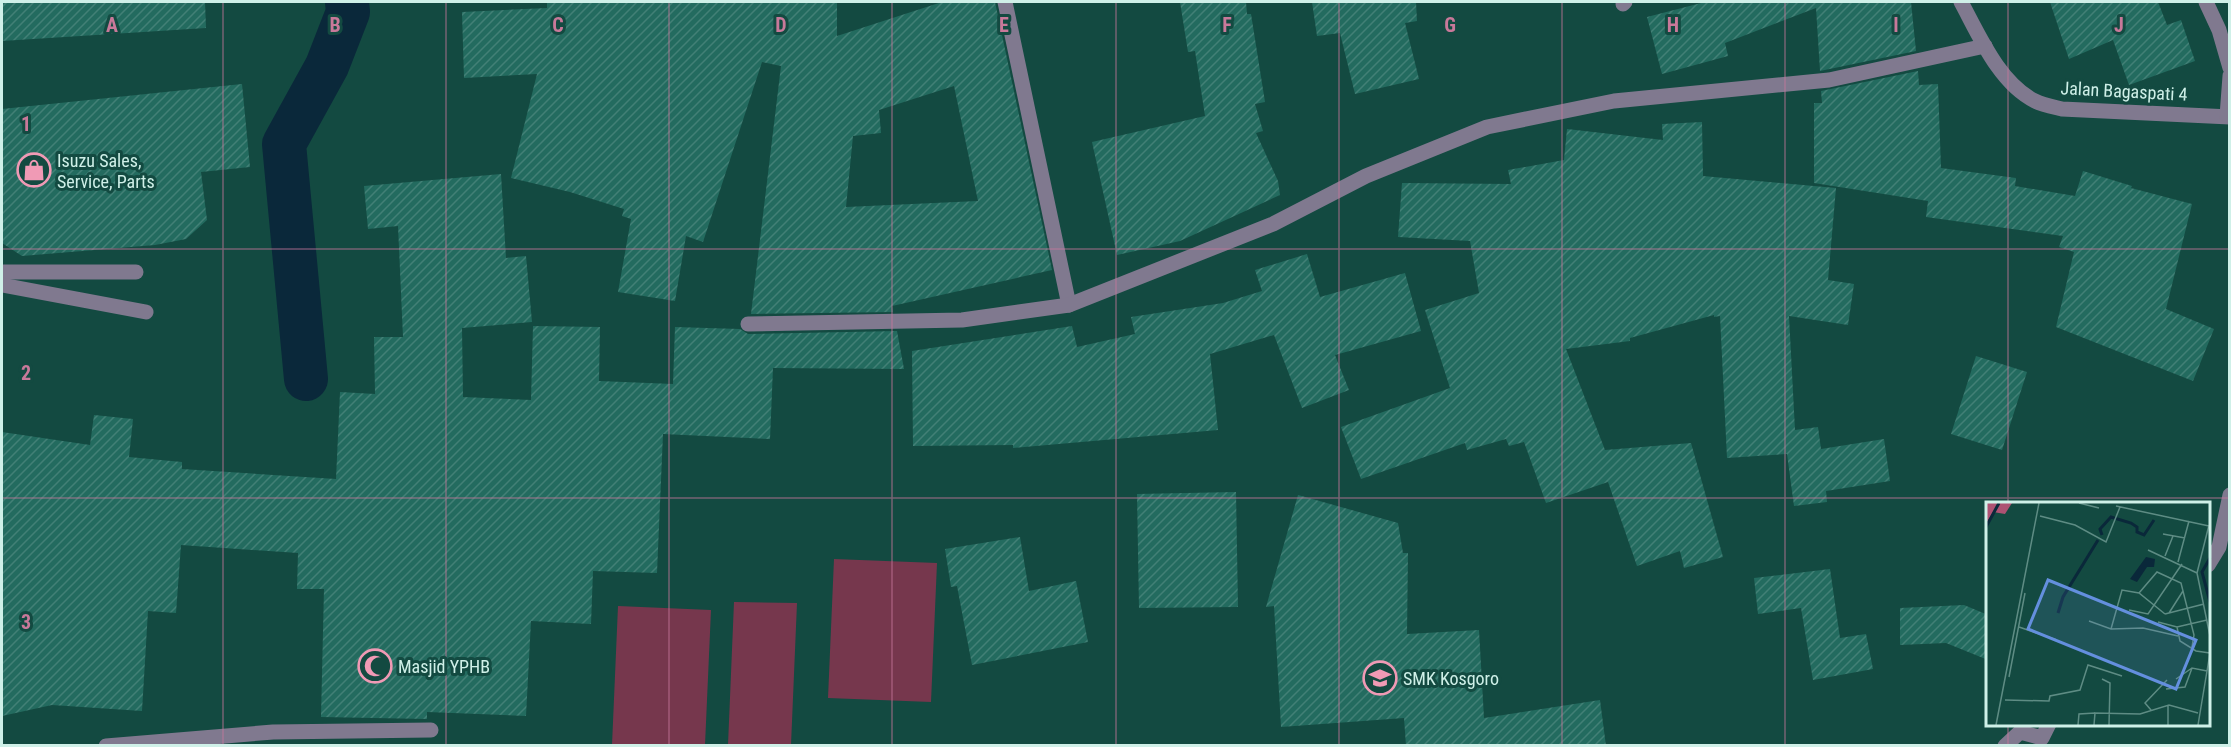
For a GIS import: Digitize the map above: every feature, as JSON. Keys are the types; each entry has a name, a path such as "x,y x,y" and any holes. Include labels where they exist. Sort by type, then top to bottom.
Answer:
{"street":[{"path":"1005,2 1069,305"},
{"name":"Jalan Bagaspati 4","path":"1961,2 1985,46 2011,82 2035,102 2062,109 2228,116"},
{"path":"2205,2 2219,30 2229,68"},
{"path":"748,324 962,320 1069,305 1273,224 1365,177 1487,128 1614,101 1829,80 1985,46"},
{"path":"2228,116 2229,76"},
{"path":"2,272 136,272"},
{"path":"2,285 146,312"},
{"path":"2210,562 2219,547 2229,495"},
{"path":"2005,746 2020,732 2042,738 2048,726"},
{"path":"106,746 273,732 431,730"}],"shaded area":[{"path":"834,559 937,563 931,702 828,698"},
{"path":"734,602 797,603 791,745 728,745"},
{"path":"618,606 711,610 705,745 612,745"}],"building":[{"path":"2,2 205,2 206,28 2,41"},
{"path":"547,2 837,2 837,36 942,2 995,2 1052,270 892,306 893,312 751,314 781,66 762,62 703,242 686,236 675,301 618,292 631,219 622,216 624,209 570,192 511,178 537,74 464,78 462,12 547,8","holes":["954,86 978,201 846,207 853,136 881,133 879,110"]},
{"path":"1180,2 1246,2 1247,14 1251,14 1265,102 1255,104 1263,131 1256,133 1278,181 1280,195 1180,241 1117,255 1092,142 1205,116 1195,51 1188,52"},
{"path":"1312,2 1416,2 1417,21 1405,23 1419,79 1355,94 1340,33 1317,36"},
{"path":"1705,2 1911,2 1916,51 1820,71 1816,8 1725,43 1728,56 1662,74 1647,17"},
{"path":"2050,2 2158,2 2167,25 2181,20 2195,61 2129,85 2113,40 2069,59"},
{"path":"1918,71 1919,85 1938,84 1941,168 2016,178 2015,186 2075,196 2083,171 2132,186 2131,188 2192,204 2166,309 2214,329 2193,381 2056,327 2074,252 2059,247 2063,236 1926,217 1928,201 1814,183 1814,103 1822,103 1821,91"},
{"path":"242,84 250,167 201,172 207,220 186,239 155,245 22,256 2,243 2,109"},
{"path":"1702,122 1703,176 1836,188 1828,280 1854,284 1848,325 1789,316 1795,430 1818,427 1821,449 1884,439 1890,481 1826,491 1827,502 1794,506 1787,454 1727,458 1720,316 1714,317 1714,315 1630,338 1630,341 1566,349 1605,450 1691,443 1723,557 1684,568 1680,551 1637,566 1608,482 1546,503 1524,442 1509,446 1506,439 1467,450 1465,443 1361,479 1341,427 1450,388 1425,310 1479,293 1470,241 1398,237 1402,183 1511,184 1508,170 1564,160 1567,129 1663,140 1662,124"},
{"path":"501,174 506,258 526,256 532,322 462,328 463,397 531,400 533,326 600,327 599,381 673,384 675,327 740,329 748,334 897,331 904,369 773,368 770,439 663,434 657,573 593,571 591,624 531,621 526,716 427,712 427,719 321,717 324,589 297,589 298,553 181,545 176,613 148,611 142,711 52,705 2,716 2,432 90,445 94,415 133,419 129,457 182,462 182,469 336,479 340,392 375,394 374,337 403,337 398,226 368,229 364,186"},
{"path":"1307,254 1320,297 1405,273 1421,331 1335,355 1349,390 1302,408 1274,335 1210,354 1218,430 1013,448 1013,445 913,446 912,351 1072,326 1077,347 1135,334 1131,317 1223,303 1262,291 1255,270"},
{"path":"1976,356 2027,372 2002,450 1951,434"},
{"path":"1236,492 1238,607 1139,608 1137,494"},
{"path":"1298,495 1398,523 1403,553 1408,553 1407,634 1479,630 1484,718 1600,700 1606,746 1406,746 1404,718 1281,727 1274,606 1266,607"},
{"path":"1020,537 1029,591 1076,581 1088,642 972,665 957,586 951,587 945,549"},
{"path":"1830,569 1840,638 1866,634 1873,669 1813,680 1801,608 1758,614 1754,578"},
{"path":"1964,605 1986,614 1986,659 1946,643 1900,645 1900,608"}],"waterway":[{"path":"306,379 284,144 327,66 348,12 347,2"}],"place":[{"name":"Isuzu Sales, Service, Parts","path":"34,170"},
{"name":"Masjid YPHB","path":"375,666"},
{"name":"SMK Kosgoro","path":"1380,678"}]}
